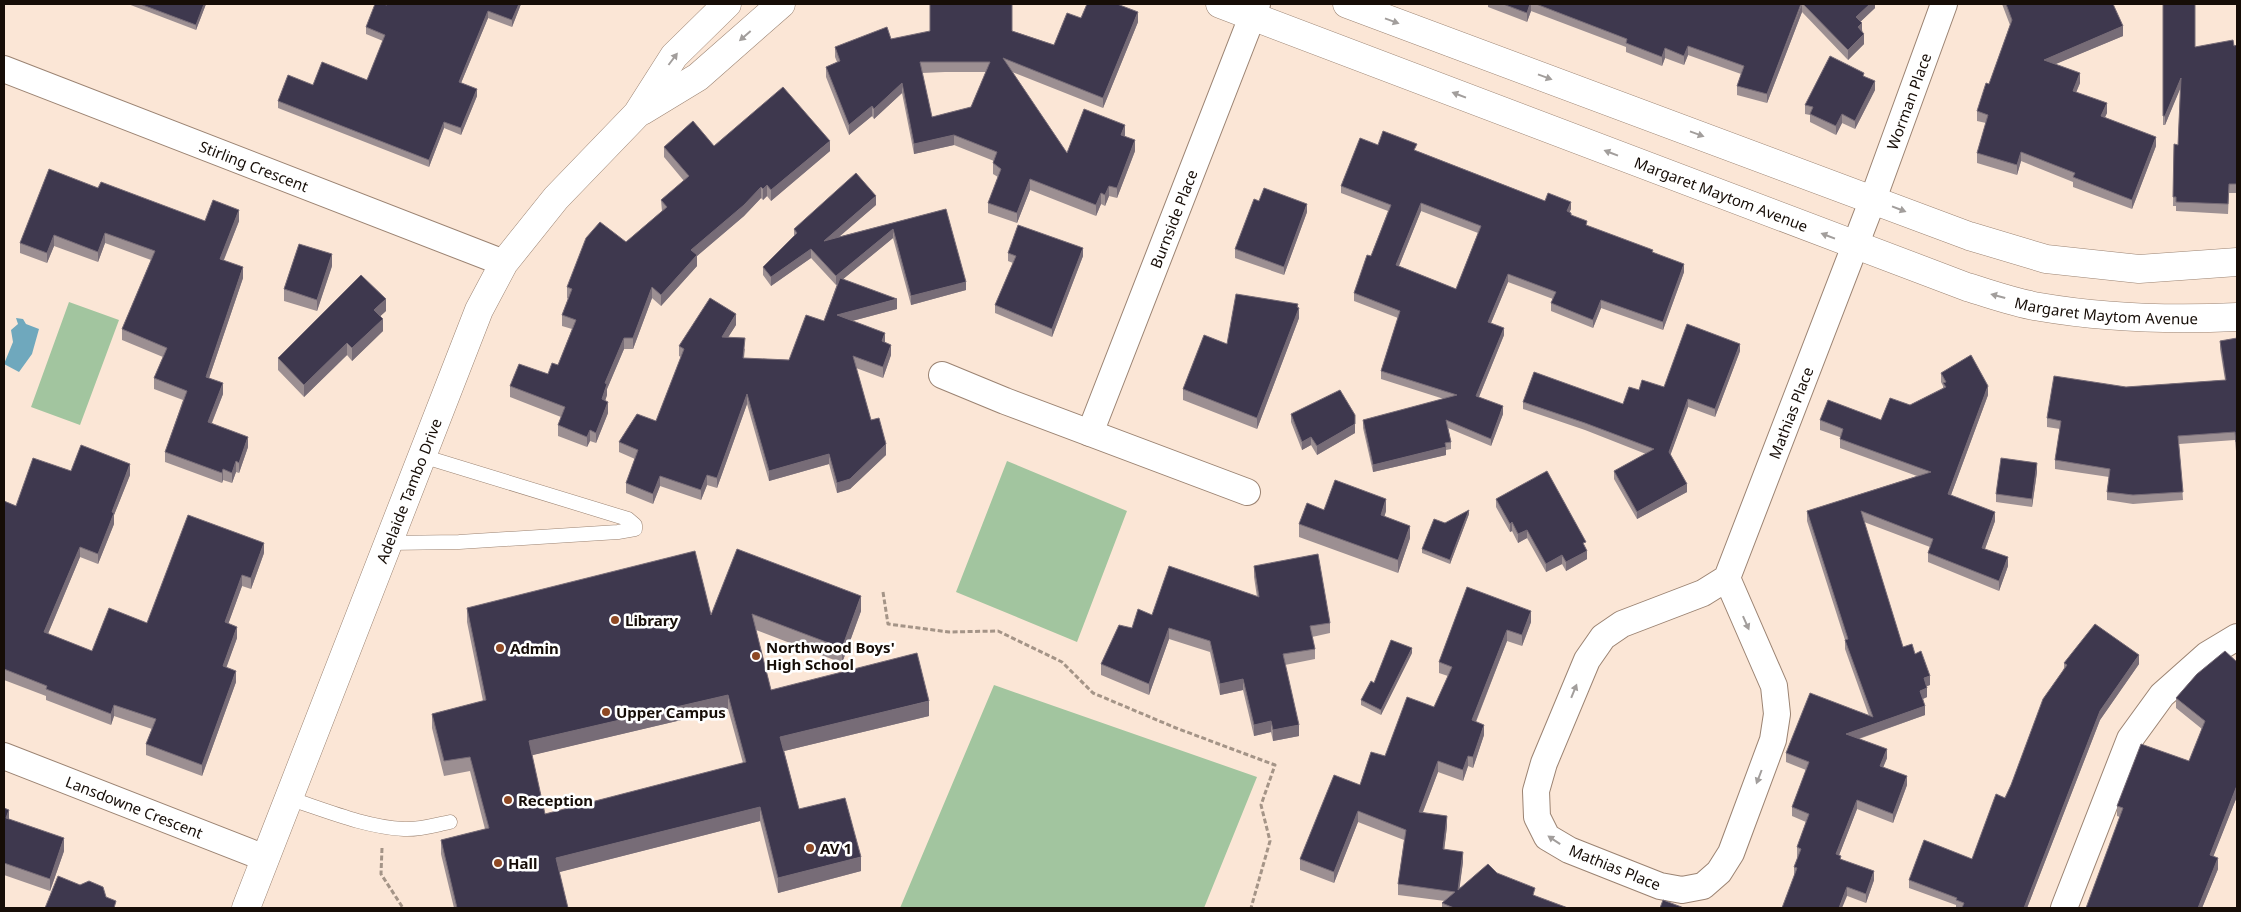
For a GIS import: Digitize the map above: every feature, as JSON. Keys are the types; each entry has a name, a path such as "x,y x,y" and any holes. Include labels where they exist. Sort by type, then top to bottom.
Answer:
{"street":[{"name":"Adelaide Tambo Drive","path":"246,908 479,310 504,263 556,198 637,114 674,56 726,4"},
{"name":"Adelaide Tambo Drive","path":"637,114 698,77 782,4"},
{"name":"Margaret Maytom Avenue","path":"1220,4 1255,10 1855,246 1966,287 2039,307 2122,316 2237,317"},
{"path":"1347,4 1969,236 2046,258 2139,269 2237,262"},
{"name":"Worman Place","path":"1855,246 1944,4"},
{"name":"Burnside Place","path":"1090,434 1255,10"},
{"name":"Stirling Crescent","path":"4,69 504,263"},
{"name":"Mathias Place","path":"1727,578 1774,686 1777,714 1773,740 1731,853 1718,872 1702,886 1682,890 1660,886 1569,850 1547,837 1537,817 1536,792 1544,762 1586,660 1603,637 1622,624 1703,593 1727,578 1855,246"},
{"path":"942,375 1090,434 1247,492"},
{"path":"2064,908 2130,739 2162,695 2207,655 2237,637"},
{"name":"Lansdowne Crescent","path":"4,756 265,858"}],"lane":[{"path":"389,543 459,542 618,532 635,529 635,526 628,519 422,456"},
{"path":"288,798 382,826 405,829 450,822"}],"path":[{"path":"883,592 888,624 949,632 998,630 1062,662 1093,693 1176,728 1275,765 1261,805 1270,841 1251,908"},
{"path":"382,826 381,874 403,908"}],"green space":[{"path":"69,302 119,320 80,425 31,407"},
{"path":"1007,461 1127,511 1077,642 956,592"},
{"path":"994,685 1257,777 1204,908 900,908"}],"water":[{"path":"16,318 23,319 26,324 39,329 32,354 19,372 4,364 13,342 11,330 18,324"}],"building":[{"path":"140,4 204,4 196,25"},
{"path":"375,4 519,4 512,20 488,11 459,82 477,89 461,128 444,122 429,160 278,101 288,75 313,85 322,62 367,80 385,35 366,27"},
{"path":"930,4 1012,4 1012,31 1054,45 1067,13 1081,18 1087,4 1117,4 1138,12 1103,98 1003,58 1067,153 1084,109 1125,125 1121,135 1135,140 1117,188 1109,186 1105,195 1101,193 1096,205 1030,179 1017,213 988,203 1001,169 993,163 997,152 954,135 914,144 902,83 874,109 872,106 849,125 826,67 840,61 835,47 887,27 891,39 930,31","holes":["920,62 990,62 971,107 932,117"]},
{"path":"1503,4 1530,4 1527,13"},
{"path":"1536,4 1801,4 1767,94 1737,86 1744,66 1688,46 1684,56 1665,48 1662,57 1626,43 1627,39"},
{"path":"1803,4 1870,4 1856,17 1862,23 1858,27 1864,34 1848,50"},
{"path":"2006,4 2113,4 2123,26 2044,60 2080,73 2073,91 2107,103 2101,116 2156,137 2132,200 2073,177 2075,173 2021,152 2017,165 1977,153 1988,115 1977,111 1986,83 1989,84 2012,20"},
{"path":"2163,4 2195,4 2195,47 2233,40 2234,46 2237,45 2237,184 2229,184 2228,204 2176,202 2176,197 2173,197 2174,144 2178,145 2181,78 2165,116 2163,116"},
{"path":"1830,56 1864,73 1863,76 1875,81 1855,121 1842,114 1836,126 1810,114 1813,107 1805,105"},
{"path":"783,87 830,141 771,190 767,185 763,189 761,187 744,205 691,250 697,255 661,295 652,287 633,338 624,338 605,383 607,384 602,399 608,402 596,433 590,430 587,437 558,425 565,407 510,386 519,364 548,374 552,363 558,365 576,320 562,315 572,289 567,287 586,238 600,222 626,242 667,207 661,200 689,176 664,147 693,121 714,146"},
{"path":"1383,131 1417,144 1414,150 1545,201 1548,193 1571,202 1567,211 1571,215 1587,221 1586,225 1653,250 1652,252 1684,264 1663,322 1601,300 1593,320 1551,303 1556,292 1508,274 1488,322 1504,328 1476,396 1503,406 1491,439 1446,420 1451,442 1445,443 1446,447 1373,465 1363,420 1457,395 1381,371 1400,311 1354,293 1367,255 1371,256 1391,205 1341,186 1360,138 1378,145","holes":["1421,203 1481,226 1456,289 1396,265"]},
{"path":"49,169 98,188 101,182 205,221 213,200 239,210 220,259 243,267 206,377 223,383 208,422 248,437 239,463 236,461 232,473 223,469 222,473 165,452 187,391 154,378 167,348 122,329 155,251 105,233 98,252 54,235 47,253 20,243"},
{"path":"856,173 876,196 824,241 946,209 966,282 911,296 893,229 836,276 811,249 771,277 763,267 797,233 794,229"},
{"path":"1264,188 1307,204 1284,267 1235,249 1254,199 1259,201"},
{"path":"1018,225 1083,248 1052,329 995,305 1016,256 1008,253"},
{"path":"299,244 332,254 317,300 284,289"},
{"path":"361,275 386,299 374,310 383,319 352,348 347,343 304,385 278,358"},
{"path":"840,278 897,299 837,315 885,333 882,341 891,345 883,367 853,356 871,420 879,418 886,444 850,479 837,483 829,454 769,471 747,394 717,478 707,475 701,490 660,476 653,494 626,483 638,450 619,442 637,414 656,421 684,349 679,346 710,298 736,314 722,337 745,338 743,358 789,360 806,315 824,321"},
{"path":"1236,294 1298,304 1297,307 1299,308 1257,418 1183,389 1204,335 1227,344"},
{"path":"1687,324 1740,344 1715,409 1688,399 1669,452 1687,484 1637,512 1614,471 1654,449 1523,402 1534,372 1623,404 1629,387 1639,390 1642,380 1664,387"},
{"path":"2237,338 2237,442 2235,432 2178,436 2183,492 2133,495 2107,492 2110,469 2055,460 2061,421 2047,418 2054,376 2126,387 2226,380 2220,341"},
{"path":"1971,355 1988,386 1948,494 1995,512 1982,548 2008,557 1999,581 1928,553 1933,539 1861,511 1903,647 1912,644 1915,654 1921,651 1930,676 1924,678 1927,688 1920,691 1925,706 1846,734 1887,749 1880,766 1907,776 1893,814 1857,800 1836,854 1841,856 1840,859 1874,871 1866,894 1847,887 1839,908 1782,908 1797,868 1794,867 1801,849 1797,847 1809,814 1792,807 1809,762 1786,753 1810,693 1873,717 1845,640 1848,639 1807,511 1931,472 1840,439 1843,429 1820,420 1828,400 1881,420 1890,398 1910,405 1946,387 1943,383 1946,382 1941,373"},
{"path":"1340,390 1355,415 1355,424 1317,446 1311,437 1302,442 1291,414"},
{"path":"81,445 130,464 98,554 80,547 44,632 92,651 109,608 147,623 188,515 264,543 251,578 242,575 225,622 237,627 223,666 236,671 202,765 146,744 156,719 114,705 111,714 46,689 47,686 4,669 4,501 16,506 33,458 71,471"},
{"path":"2001,458 2037,463 2032,499 1996,494"},
{"path":"1547,471 1586,542 1583,543 1587,551 1566,562 1562,555 1546,564 1527,530 1518,534 1496,499"},
{"path":"1335,480 1386,499 1381,515 1410,526 1398,560 1299,524 1307,503 1324,510"},
{"path":"1469,510 1450,560 1422,549 1434,519 1445,523"},
{"path":"737,549 861,596 842,648 752,614 771,690 917,653 929,701 780,737 799,809 845,798 861,857 778,878 760,807 556,858 568,908 457,908 441,840 489,828 470,757 444,761 432,714 486,700 467,608 695,551 711,615","holes":["728,695 746,762 545,814 529,741"]},
{"path":"1318,554 1330,623 1310,626 1315,649 1283,654 1299,725 1273,730 1271,721 1254,725 1243,679 1220,684 1210,641 1169,628 1149,684 1101,664 1119,625 1132,628 1138,609 1152,615 1169,566 1259,597 1254,566"},
{"path":"1467,587 1531,611 1522,635 1507,630 1472,720 1484,725 1473,757 1468,756 1463,770 1438,761 1419,812 1447,816 1443,849 1463,852 1458,890 1488,864 1497,873 1535,888 1533,895 1568,908 1454,908 1442,903 1455,892 1398,884 1406,830 1358,811 1334,872 1300,859 1334,775 1360,785 1371,752 1385,756 1407,697 1434,707 1452,667 1439,662"},
{"path":"2095,624 2139,655 2100,711 2024,908 1962,908 1964,903 1956,900 1957,898 1909,880 1924,840 1972,859 1996,794 2005,798 2011,785 2043,699 2067,665 2064,663"},
{"path":"1391,640 1412,648 1381,710 1361,700 1371,681 1374,683"},
{"path":"2225,651 2237,662 2237,786 2210,855 2218,858 2198,908 2086,908 2123,808 2117,806 2141,744 2189,761 2205,721 2176,698 2197,674"},
{"path":"4,808 9,810 6,818 64,838 50,879 4,863"},
{"path":"58,876 80,885 89,881 103,887 106,897 116,901 114,908 45,908"},
{"path":"1663,900 1684,908 1660,908"}],"place":[{"name":"Library","path":"615,620"},
{"name":"Admin","path":"500,648"},
{"name":"Northwood Boys' High School","path":"756,656"},
{"name":"Upper Campus","path":"606,712"},
{"name":"Reception","path":"508,800"},
{"name":"AV 1","path":"810,848"},
{"name":"Hall","path":"498,863"}]}
